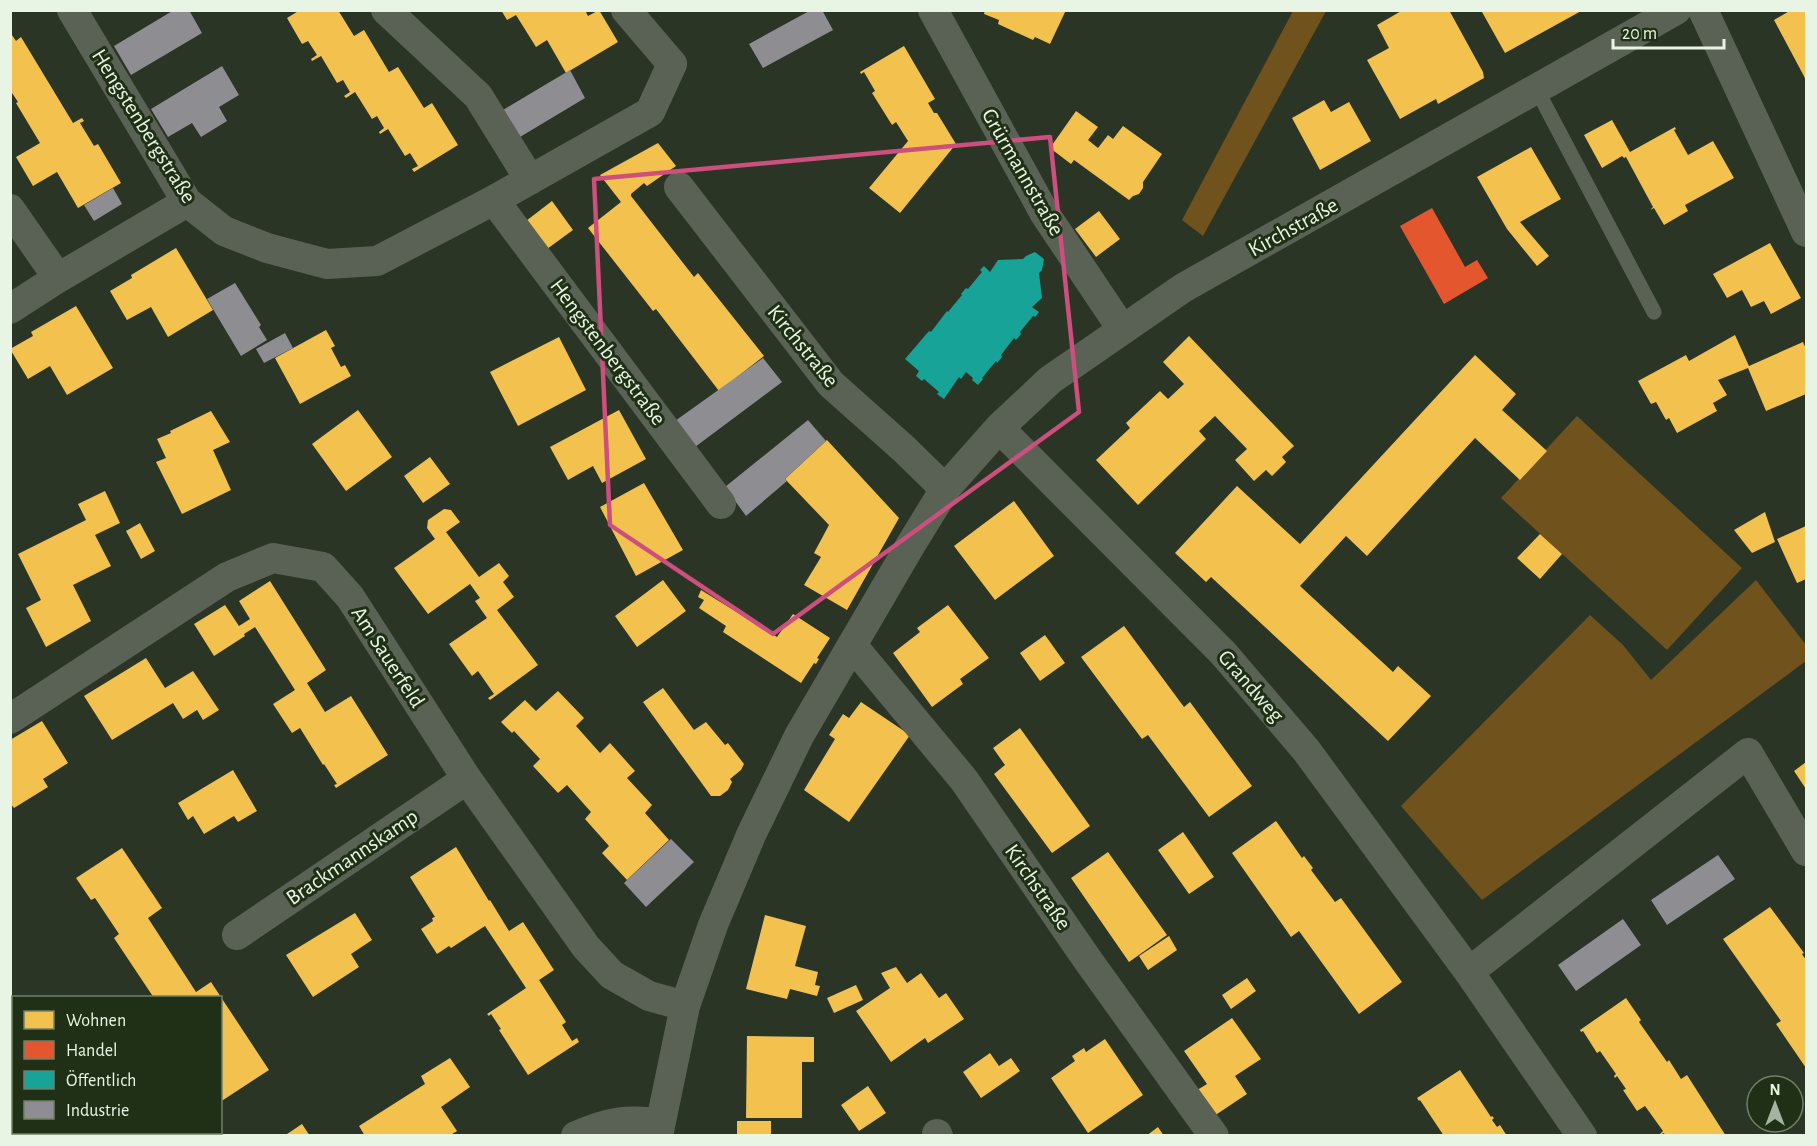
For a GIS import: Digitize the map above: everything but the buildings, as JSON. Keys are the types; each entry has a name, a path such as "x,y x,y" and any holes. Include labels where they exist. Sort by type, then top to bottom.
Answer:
{"street":[{"name":"Hengstenbergstraße","path":"72,10 188,202 224,231 267,248 327,264 377,261 494,200 650,112 672,64 626,10"},
{"path":"386,10 478,96 530,180"},
{"name":"Grürmannstraße","path":"933,10 1045,214 1122,328"},
{"name":"Kirchstraße","path":"659,1129 685,1006 713,925 751,836 799,736 945,489 999,428 1050,380 1122,328 1183,288 1676,10"},
{"path":"1703,10 1806,232"},
{"name":"Kirchstraße","path":"679,188 831,384 945,489"},
{"name":"Hengstenbergstraße","path":"494,200 721,504"},
{"path":"10,309 58,278 188,202"},
{"path":"10,209 58,278"},
{"name":"Grandweg","path":"999,428 1223,653 1306,750 1469,972 1582,1136"},
{"name":"Am Sauerfeld","path":"10,719 227,577 273,558 323,567 350,597 467,779 586,947 612,975 649,996 685,1006"},
{"name":"Kirchstraße","path":"852,645 964,780 1087,959 1214,1136"},
{"path":"1469,972 1748,753 1806,850"},
{"name":"Brackmannskamp","path":"237,935 467,779"},
{"path":"576,1136 602,1124 633,1120 659,1129"}],"lane":[{"path":"1537,90 1654,312"}],"highlighted area":[{"path":"1050,137 1079,412 773,634 610,525 594,179"}],"shaded area":[{"path":"1293,11 1326,11 1203,236 1182,220"},
{"path":"1577,416 1742,568 1667,650 1501,498"},
{"path":"1756,580 1806,645 1806,661 1482,900 1401,806 1590,615 1623,645 1651,680"}]}
